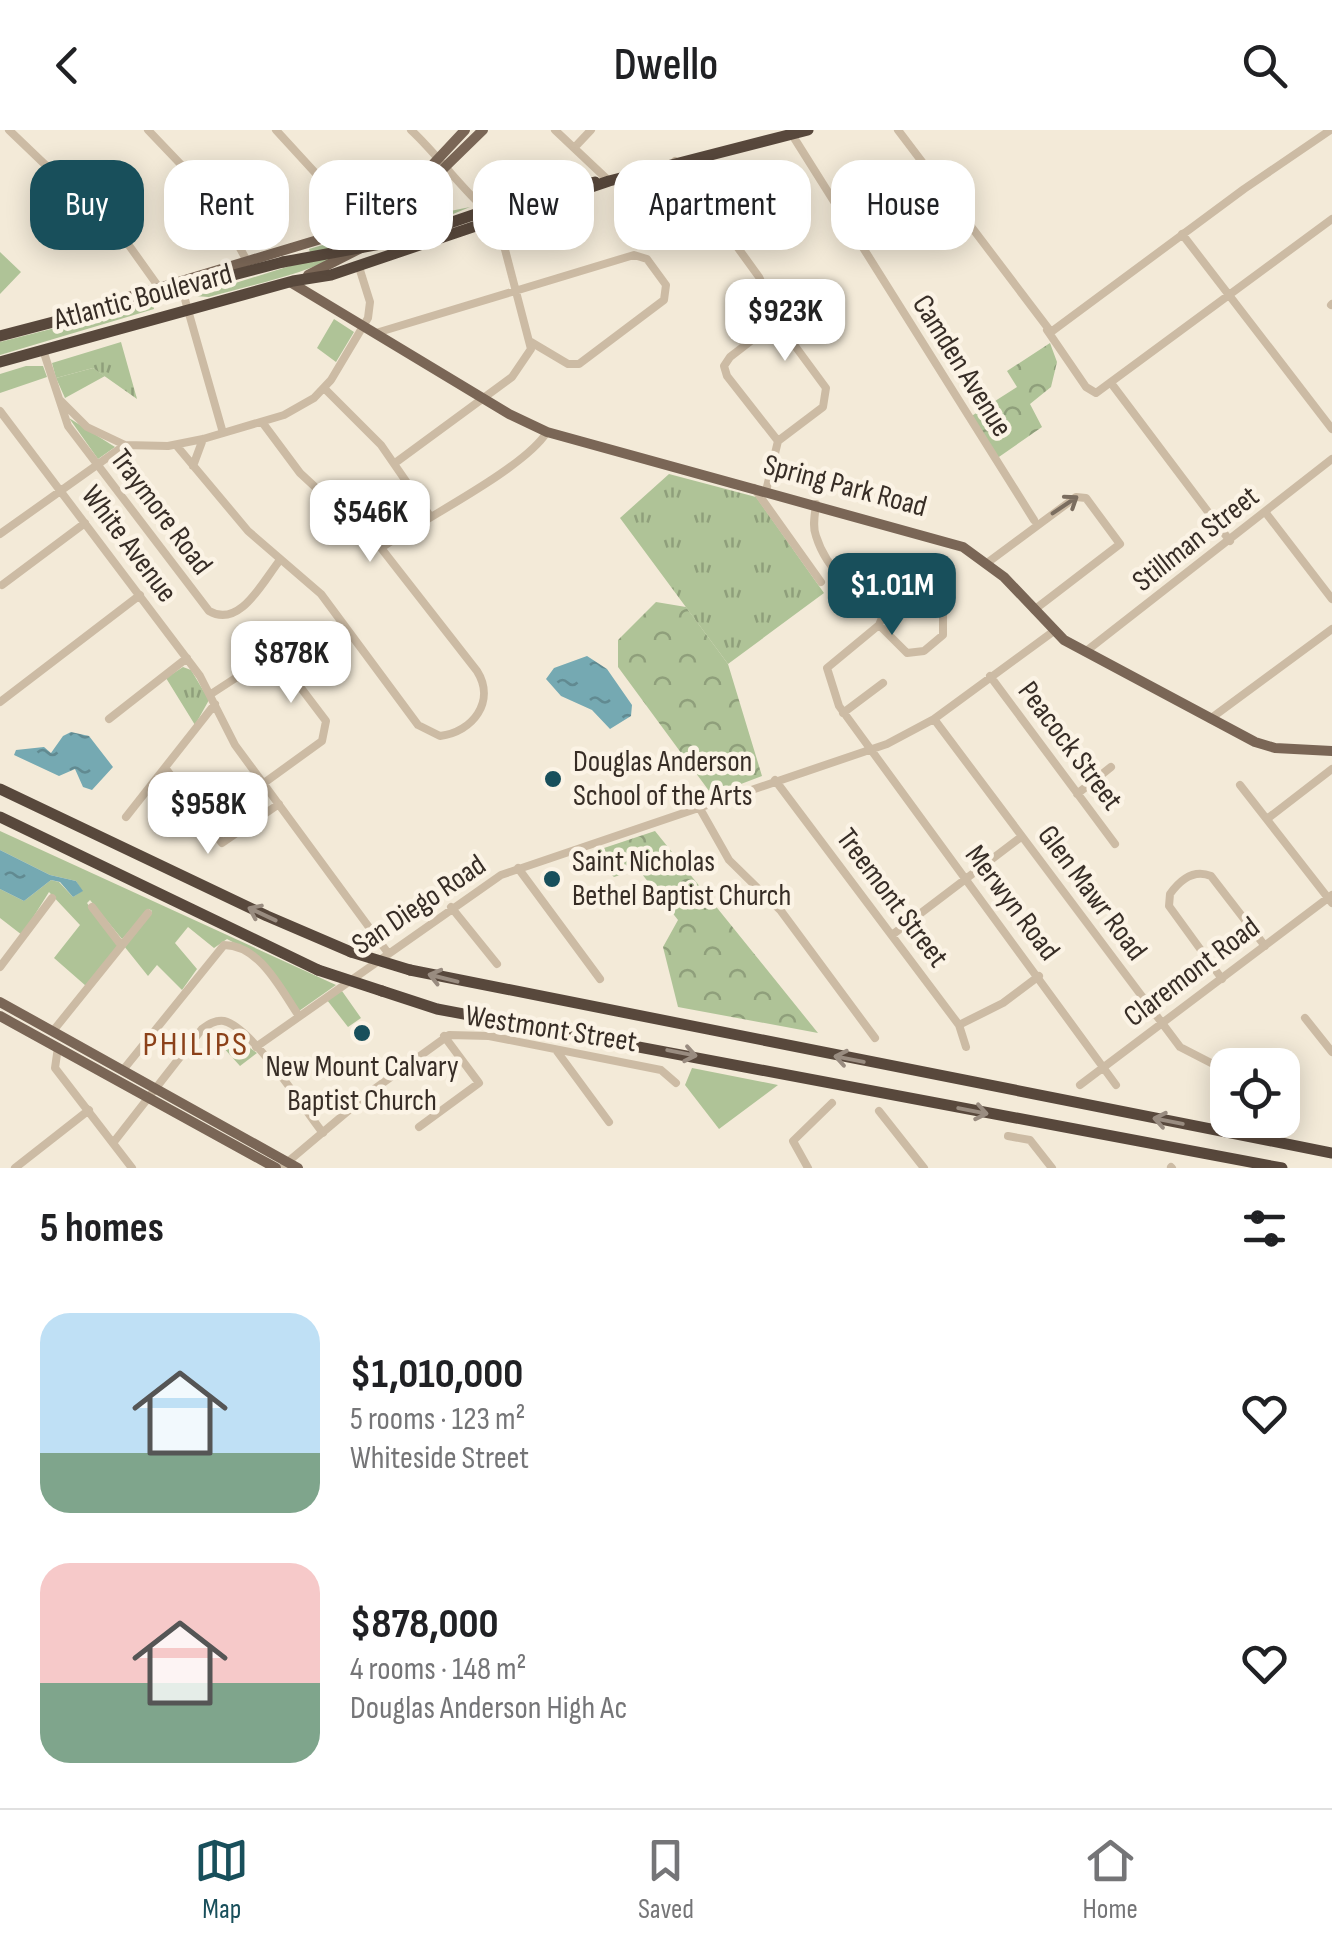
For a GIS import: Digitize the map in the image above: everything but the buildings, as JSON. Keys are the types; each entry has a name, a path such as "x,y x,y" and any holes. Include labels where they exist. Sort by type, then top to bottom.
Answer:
{"highway":[{"path":"679,160 808,130"},
{"path":"594,184 614,179"},
{"path":"0,336 159,291 182,290 283,262 396,241 473,220"},
{"name":"Atlantic Boulevard","path":"0,362 323,272 359,267 473,222"},
{"path":"144,323 156,313 159,291"},
{"path":"0,789 266,916 351,952 410,970 1332,1154"},
{"path":"0,817 318,970 437,1009 1282,1168"}],"main road":[{"name":"Atlantic Boulevard","path":"444,160 465,130"},
{"name":"Atlantic Boulevard","path":"446,160 483,130"},
{"name":"Atlantic Boulevard","path":"159,291 309,242"},
{"name":"Atlantic Boulevard","path":"323,272 355,250"},
{"path":"321,301 313,286 323,272"},
{"name":"Spring Park Road","path":"292,282 547,432 950,542 987,563 1054,632 1085,652 1265,746 1332,751"},
{"path":"0,1002 123,1070 153,1093"},
{"path":"0,1016 286,1166"}],"street":[{"path":"10,130 128,244 159,291"},
{"path":"148,130 212,197 247,261"},
{"path":"276,130 309,166"},
{"path":"411,130 437,160"},
{"path":"555,130 609,180"},
{"path":"574,148 591,130"},
{"path":"898,130 1049,331 1089,392 1096,393 1111,383 1332,220"},
{"path":"1049,331 1330,132"},
{"name":"Camden Avenue","path":"783,133 1034,520"},
{"path":"453,176 473,197"},
{"path":"1182,234 1332,429"},
{"path":"395,463 516,373 530,342 503,250"},
{"path":"739,250 759,277 778,320 828,393 824,408 778,441 760,490 821,582"},
{"path":"376,334 639,254 666,285 664,300 579,364 568,364 530,342"},
{"path":"58,396 87,428 125,444 176,445 300,408 325,388 364,326 370,302 359,267"},
{"path":"182,290 223,433"},
{"path":"778,320 724,366 726,376 778,441"},
{"name":"Traymore Road","path":"44,350 68,426 214,614 228,616 239,610 280,560"},
{"path":"1111,383 1230,541"},
{"path":"325,388 395,463 430,516"},
{"name":"White Avenue","path":"0,411 187,658 211,694 230,736 388,952"},
{"path":"176,445 248,531 325,600 423,730 440,736 464,726 484,704 482,679 381,548 308,482 273,442 262,422"},
{"path":"381,548 466,496 547,432"},
{"path":"193,466 203,439"},
{"path":"0,534 125,444"},
{"name":"Stillman Street","path":"1085,652 1332,459"},
{"path":"987,563 1076,497 1086,498 1120,544 1034,610"},
{"path":"816,503 814,532 820,546 856,592 888,601 913,593 928,596 943,612 942,634 924,651 907,652 879,624 888,601"},
{"path":"1266,513 1332,599"},
{"path":"2,585 85,523"},
{"path":"0,702 140,596"},
{"name":"Merwyn Road","path":"879,624 827,668 843,712 1106,1066 1116,1085"},
{"path":"1210,719 1332,629"},
{"name":"San Diego Road","path":"256,1047 452,907 518,868 870,749 934,719 1054,632"},
{"path":"211,694 272,655 326,721 322,741 264,783"},
{"path":"110,719 187,658"},
{"name":"Peacock Street","path":"990,676 1116,844"},
{"path":"843,712 883,683"},
{"path":"126,817 215,704"},
{"name":"Glen Mawr Road","path":"934,719 1180,1047 1210,1063"},
{"path":"1077,794 1111,768"},
{"path":"166,769 222,844 278,804"},
{"path":"1267,819 1332,770"},
{"name":"Treemont Street","path":"775,780 959,1025 966,1046"},
{"path":"1240,785 1331,898"},
{"path":"699,807 725,855 781,911 874,1038"},
{"path":"892,936 1021,838"},
{"path":"518,868 600,979"},
{"path":"1222,978 1169,906 1170,894 1183,880 1198,873 1211,876 1265,946"},
{"path":"0,968 52,898"},
{"name":"Claremont Road","path":"1080,1085 1331,898"},
{"path":"92,907 121,945"},
{"path":"452,907 497,964"},
{"path":"53,1031 148,912"},
{"path":"123,1070 226,944 237,945 260,962 299,1016"},
{"path":"959,1025 1004,1003 1039,976"},
{"path":"1305,1018 1332,1052"},
{"path":"113,1143 202,1029 217,1021 228,1023 256,1047 323,1133"},
{"name":"Westmont Street","path":"286,1166 444,1036 474,1034 661,1070 676,1083"},
{"path":"419,1127 478,1083 444,1036"},
{"path":"58,1047 54,1066 132,1168"},
{"path":"556,1050 609,1122"},
{"path":"808,1168 794,1141 832,1103"},
{"path":"15,1168 89,1110"},
{"path":"879,1112 924,1168"},
{"path":"1008,1136 1030,1140 1052,1168"}],"green space":[{"path":"309,250 348,250 272,280 209,297 194,296 312,259"},
{"path":"0,252 21,272 0,294"},
{"path":"153,303 154,309 0,355 0,342"},
{"path":"334,319 354,332 336,362 317,348"},
{"path":"121,342 137,399 93,368 56,378 52,363"},
{"path":"1050,343 1057,362 1051,387 1030,404 1042,427 996,459 970,417 1017,387 1007,371"},
{"path":"26,366 43,366 47,377 0,393 0,374"},
{"path":"93,368 105,376 65,398 56,378"},
{"path":"69,418 115,447 98,459"},
{"path":"669,474 756,497 824,593 728,664 620,518"},
{"path":"656,602 686,607 728,664 762,776 712,795 618,667 618,640"},
{"path":"183,667 191,670 209,700 195,725 166,678"},
{"path":"0,831 336,985 299,1011 257,955 227,939 214,948 188,927 175,943 197,969 182,990 157,965 148,976 124,946 152,911 149,909 122,939 90,900 87,903 118,945 86,986 54,958 80,925 49,892 22,935 0,918 0,889 24,901 51,880 59,882 73,897 82,891 76,881 50,875 0,850"},
{"path":"655,831 818,1033 678,1007 663,947 678,920 638,869 614,877 603,867 598,850"},
{"path":"342,991 361,1018 348,1027 327,1000"},
{"path":"223,1029 257,1053 240,1066 212,1035"},
{"path":"692,1068 778,1085 719,1129 685,1085"}],"water":[{"path":"587,656 607,669 632,705 631,716 610,729 592,710 561,696 546,679 554,668"},
{"path":"71,732 89,736 113,767 92,790 83,787 75,769 59,776 14,755 16,750 44,747 51,753 63,736"},
{"path":"0,850 50,875 76,881 83,891 73,897 60,882 51,880 24,901 0,889"}],"place":[{"name":"Douglas Anderson School of the Arts","path":"553,779"},
{"name":"Saint Nicholas Bethel Baptist Church","path":"552,879"},
{"name":"New Mount Calvary Baptist Church","path":"362,1033"}],"district":[{"name":"PHILIPS","path":"196,1044"}]}
